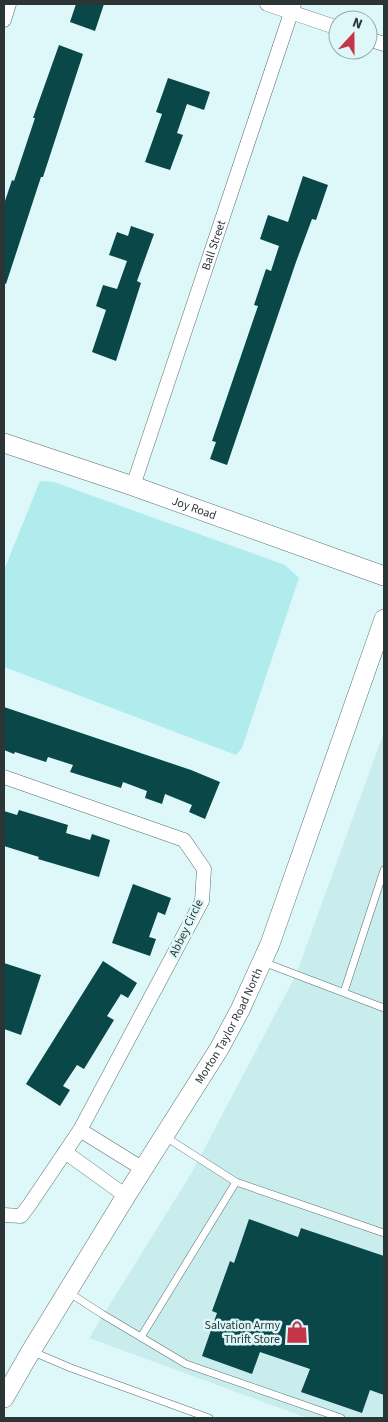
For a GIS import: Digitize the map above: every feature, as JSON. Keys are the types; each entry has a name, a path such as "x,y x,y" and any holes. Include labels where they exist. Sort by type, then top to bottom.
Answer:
{"street":[{"path":"4,20 9,4"},
{"path":"267,4 292,8 328,24"},
{"name":"Ball Street","path":"133,486 292,8"},
{"name":"Joy Road","path":"4,443 133,486 384,576"},
{"name":"Morton Taylor Road North","path":"4,1398 126,1196 219,1049 240,1010 273,935 384,619"},
{"name":"Abbey Circle","path":"4,777 184,840 204,869 202,901 80,1130 21,1216 4,1215"},
{"path":"80,1130 143,1169"},
{"path":"65,1152 126,1196"}],"lane":[{"path":"344,992 384,870"},
{"path":"262,962 384,1008"},
{"path":"163,1136 236,1182 384,1233"},
{"path":"141,1337 236,1182"},
{"path":"68,1292 186,1364 340,1418"},
{"path":"31,1351 71,1368 209,1418"}],"shaded area":[{"path":"40,481 54,482 285,565 299,578 242,748 236,755 4,667 4,570"},
{"path":"384,732 384,1418 307,1418 89,1338 191,1174 296,975"}],"building":[{"path":"76,4 104,4 95,31 70,22"},
{"path":"59,45 83,54 6,284 4,283 4,204 12,180 14,181 35,118 33,118"},
{"path":"168,78 210,92 204,110 187,104 177,133 183,135 170,170 145,162 162,114 156,112"},
{"path":"303,176 328,185 316,220 312,219 296,262 227,465 210,459 216,442 212,441 258,306 254,305 266,269 271,271 279,246 260,239 268,215 288,222"},
{"path":"131,226 154,234 137,281 141,283 116,361 92,352 106,310 96,306 103,285 117,289 127,261 109,255 117,232 128,236"},
{"path":"4,707 191,770 220,782 205,819 189,812 192,805 165,794 162,804 145,798 147,791 123,782 121,788 70,772 73,765 48,757 46,762 4,750"},
{"path":"19,810 68,825 66,833 90,840 92,834 110,840 99,877 38,859 39,857 4,846 4,811 17,815"},
{"path":"133,884 171,898 165,915 158,912 149,937 156,939 150,956 112,943"},
{"path":"103,961 137,983 128,998 121,994 107,1016 114,1020 84,1069 77,1065 63,1086 70,1090 60,1106 26,1084"},
{"path":"4,963 41,975 21,1035 4,1029"},
{"name":"Salvation Army Thrift Store","path":"249,1219 298,1237 301,1228 384,1256 384,1395 370,1390 362,1413 301,1392 310,1369 260,1352 252,1374 202,1356 217,1313 212,1311 230,1261 234,1263"}],"place":[{"name":"Salvation Army Thrift Store","path":"297,1332"}]}
